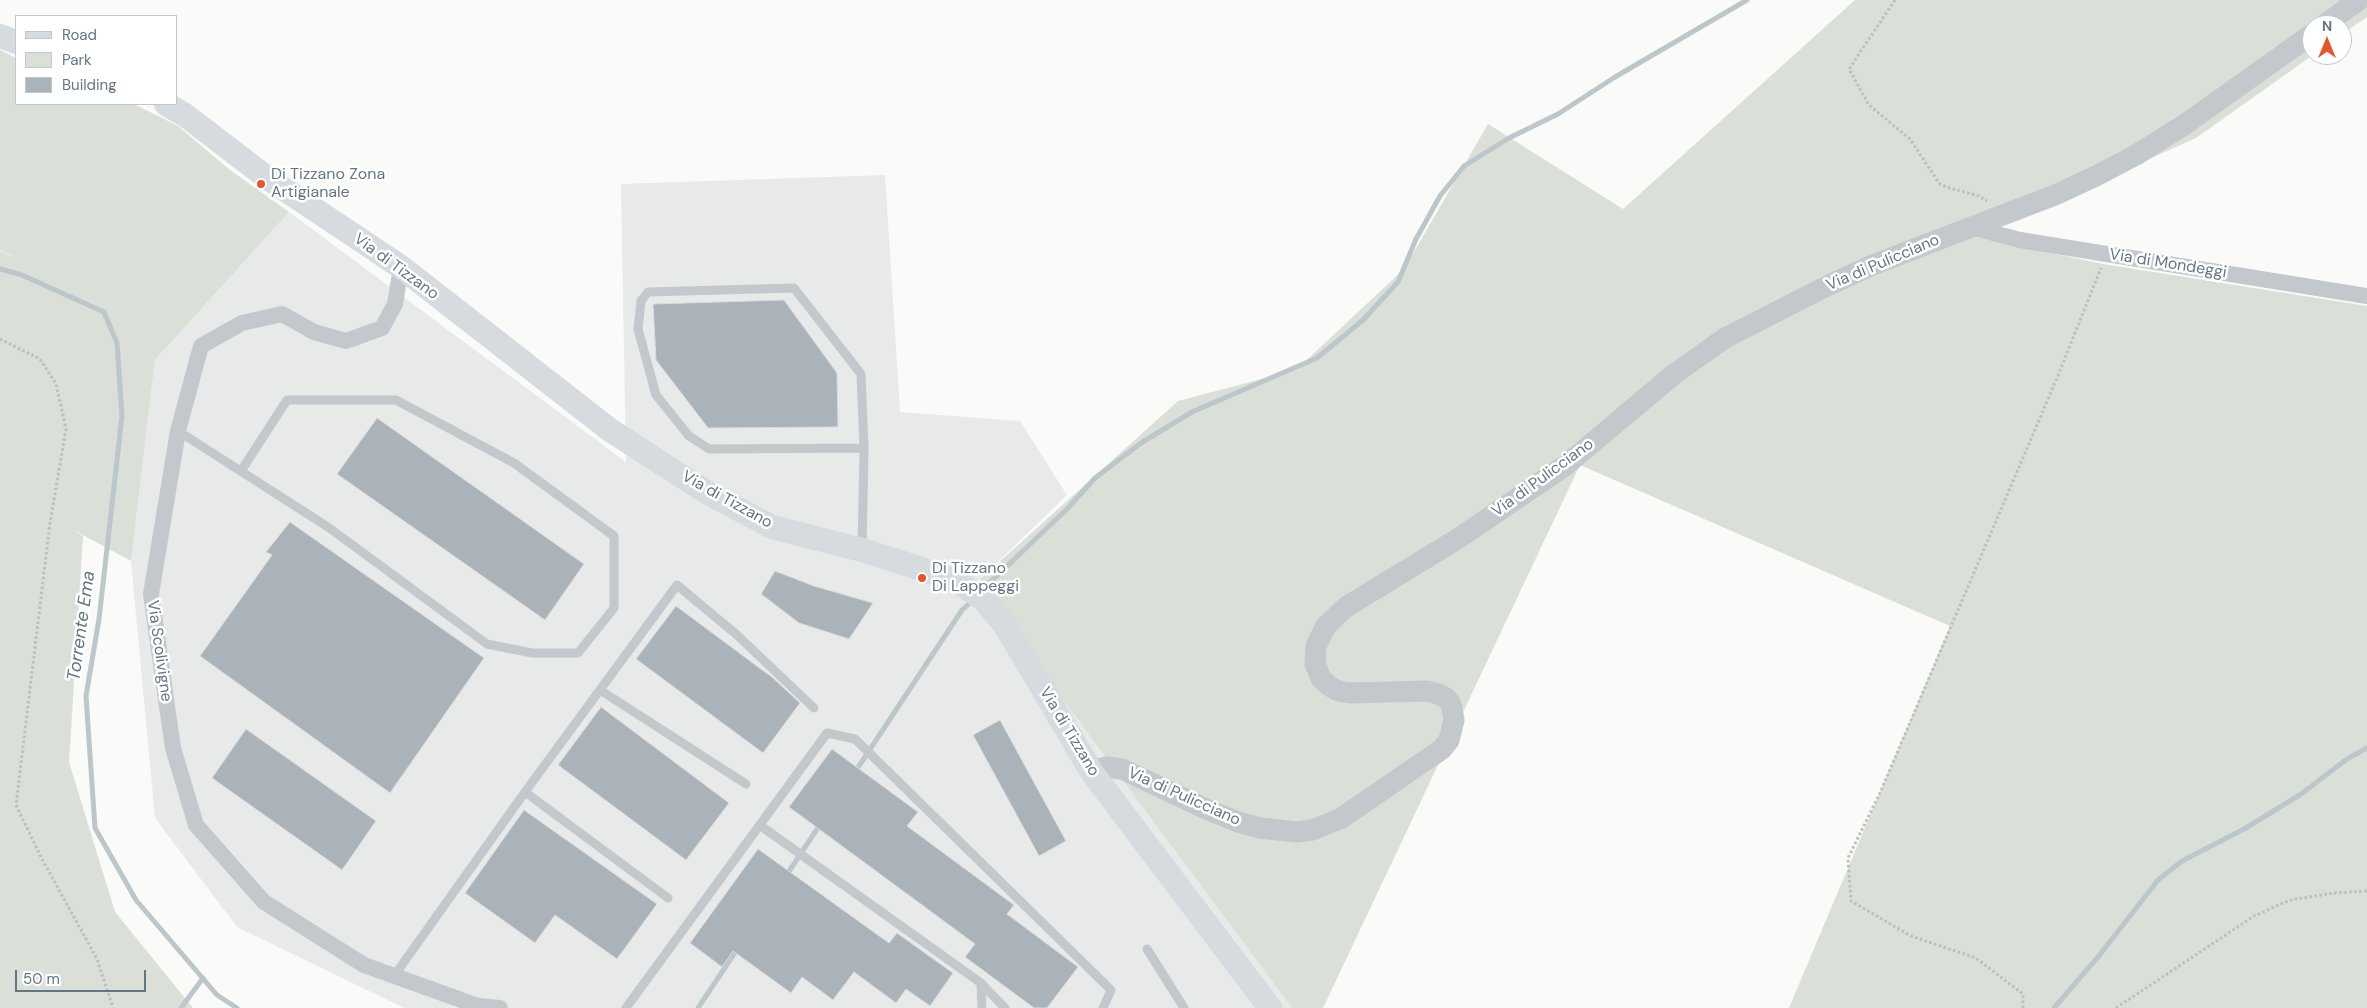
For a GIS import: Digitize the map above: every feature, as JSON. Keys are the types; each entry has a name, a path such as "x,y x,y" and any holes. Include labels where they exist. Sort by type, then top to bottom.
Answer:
{"main road":[{"path":"0,36 15,42"},
{"name":"Via di Tizzano","path":"168,105 185,115 266,177 401,267 610,430 706,492 772,527 862,550 925,570 958,582 977,596 1005,625 1091,771 1230,952 1270,1008"}],"street":[{"path":"2338,15 2360,0"},
{"name":"Via di Pulicciano","path":"1091,771 1107,767 1122,770 1206,810 1260,828 1297,832 1312,830 1340,819 1442,749 1449,740 1454,720 1451,704 1446,698 1438,694 1426,691 1350,693 1338,691 1328,686 1318,672 1315,656 1320,634 1332,619 1346,607 1459,538 1566,465 1673,375 1725,338 1827,286 1970,227 2055,195 2136,155 2184,126 2302,41"},
{"name":"Via di Mondeggi","path":"1970,227 2020,240 2367,296"},
{"name":"Via Scolivigne","path":"401,267 395,304 382,328 346,341 314,332 282,314 242,323 201,346 178,431 151,594 174,748 196,825 264,902 364,966 478,1006 500,1008"}],"lane":[{"path":"862,550 864,448 861,374 794,288 648,292 641,301 638,329 656,395 689,436 709,449 864,448"},
{"path":"178,431 241,471 328,526 487,644 532,653 578,653 614,608 614,536 514,463 396,400 287,400 241,471"},
{"path":"394,976 525,792 678,586 736,635 814,708"},
{"path":"600,690 746,784"},
{"path":"626,1008 761,826 827,733 855,739 1111,990 1103,1008"},
{"path":"525,792 668,898"},
{"path":"761,826 981,983 1005,1008"},
{"path":"1147,949 1184,1008"},
{"path":"981,983 982,1008"}],"path":[{"path":"1895,0 1849,69 1869,105 1910,140 1939,183 1946,187 1979,196 1996,209 2000,216"},
{"path":"2023,1008 2023,994 1976,958 1911,936 1851,901 1848,858 1880,793 2053,388 2103,264"},
{"path":"0,339 40,359 56,384 66,429 48,532 16,805 42,859 97,959 113,1008"},
{"path":"2116,1008 2254,916 2290,900 2366,890"}],"shaded area":[{"path":"885,175 900,412 1020,421 1067,495 976,583 1292,1008 404,1008 237,927 155,818 131,561 155,360 289,212 626,462 621,184"}],"green space":[{"path":"1855,0 2367,0 2367,17 2352,27 2352,15 2302,15 2302,63 2196,138 1975,237 2103,264 2367,306 2367,1008 1789,1008 1950,626 1580,465 1323,1008 1292,1008 976,583 1178,401 1296,370 1404,269 1488,124 1623,209"},
{"path":"0,50 15,58 15,105 136,105 178,126 230,170 289,212 155,360 131,561 72,529 83,536 69,762 115,912 193,1008 0,1008 0,251 19,259 0,250"}],"building":[{"path":"784,300 837,373 838,427 708,428 656,360 653,304"},
{"path":"377,418 584,564 545,620 337,474"},
{"path":"290,522 484,658 390,793 200,656 272,555 266,552"},
{"path":"775,571 814,586 873,603 849,639 799,623 761,594"},
{"path":"676,606 773,678 800,703 763,753 636,659"},
{"path":"601,707 729,803 686,860 558,765"},
{"path":"1000,720 1066,841 1039,856 973,735"},
{"path":"246,729 376,821 342,870 212,778"},
{"path":"832,749 918,812 907,826 1014,905 1007,914 1078,967 1047,1008 1034,1008 965,957 975,944 789,807"},
{"path":"524,810 657,904 617,959 555,915 535,943 465,893"},
{"path":"758,849 889,943 897,933 953,973 930,1006 906,989 896,1003 854,972 833,1000 802,977 791,993 733,951 722,967 690,943"}],"waterway":[{"path":"982,590 1067,509 1095,478 1141,443 1192,412 1317,358 1363,320 1398,282 1416,239 1440,196 1464,166 1509,138 1558,114 1615,77 1747,0"},
{"name":"Torrente Ema","path":"0,269 22,275 104,312 117,343 122,416 99,619 86,696 95,828 136,900 217,995 237,1008"},
{"path":"855,772 962,610 973,600"},
{"path":"2054,1008 2098,957 2158,880 2182,861 2246,828 2301,794 2347,759 2367,748"},
{"path":"786,876 821,823"},
{"path":"698,1008 738,948"},
{"path":"181,1008 203,978"}],"place":[{"name":"Di Tizzano Zona Artigianale","path":"261,184"},
{"name":"Di Tizzano Di Lappeggi","path":"922,578"}]}
